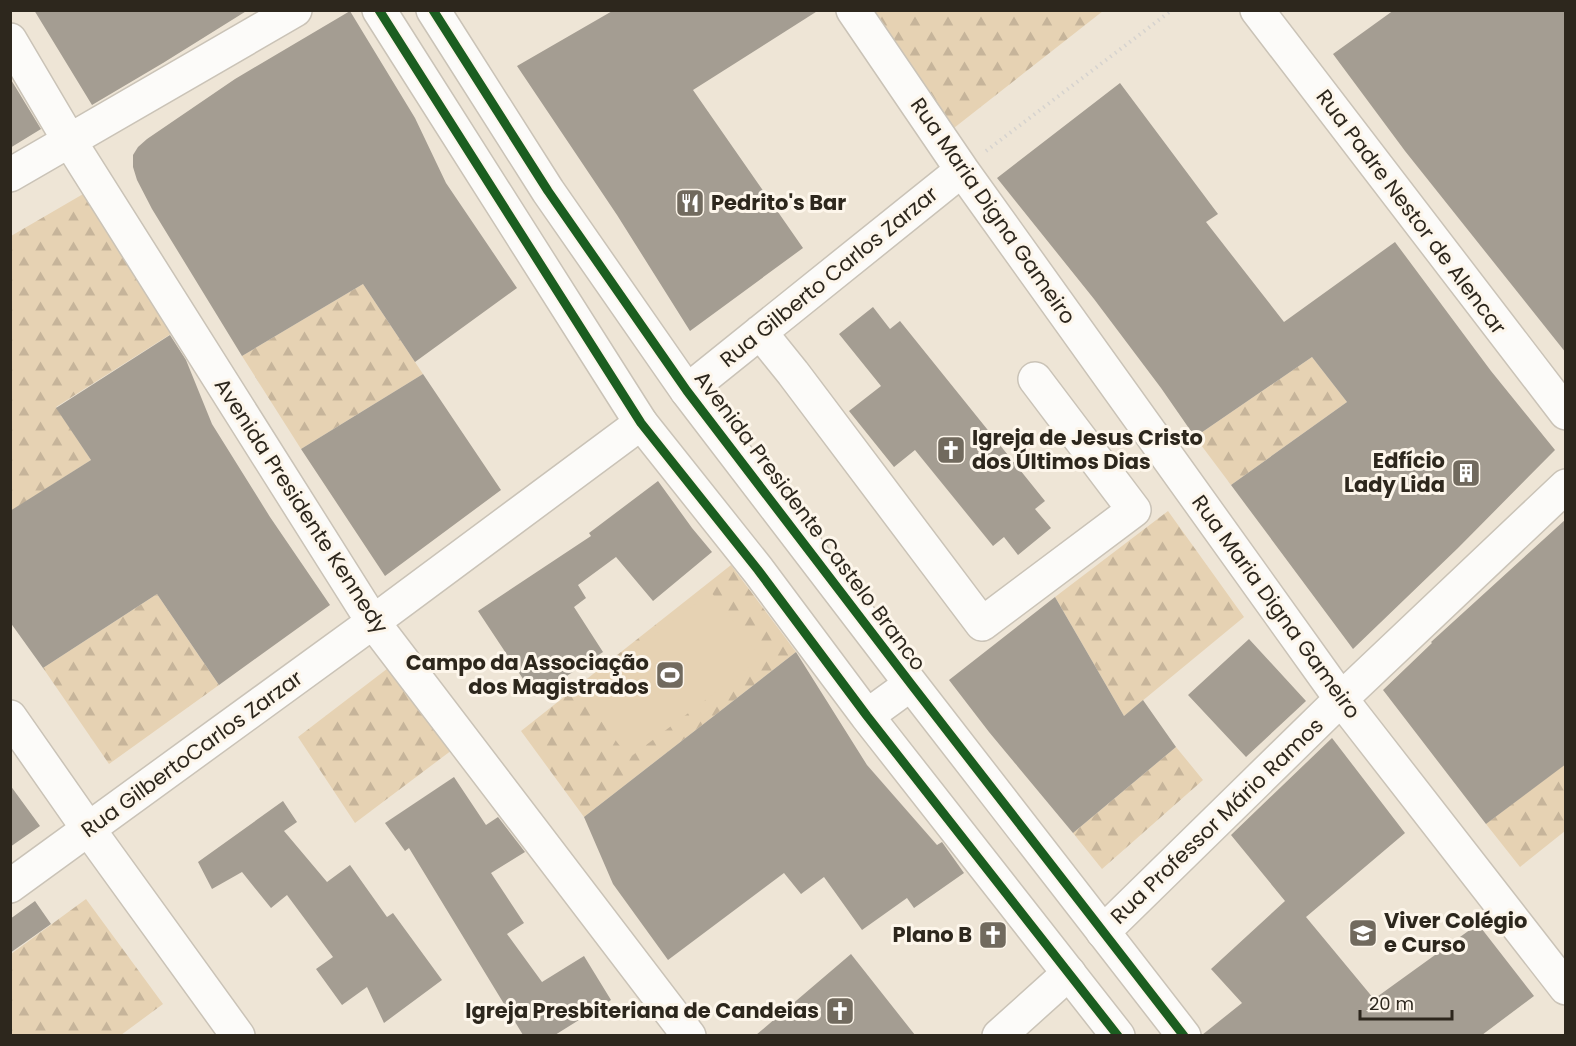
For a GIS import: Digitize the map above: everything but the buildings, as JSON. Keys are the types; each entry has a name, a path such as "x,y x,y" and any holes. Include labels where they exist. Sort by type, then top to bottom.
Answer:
{"street":[{"path":"10,175 295,10"},
{"path":"379,10 641,423 758,570 867,716 1118,1035"},
{"name":"Avenida Presidente Castelo Branco","path":"433,10 548,191 687,391 1184,1035"},
{"name":"Rua Maria Digna Gameiro","path":"853,10 962,170 1341,699 1566,988"},
{"name":"Rua Padre Nestor de Alencar","path":"1257,10 1566,414"},
{"name":"Avenida Presidente Kennedy","path":"10,40 69,140 373,622 689,1035"},
{"name":"Rua Gilberto Carlos Zarzar","path":"687,391 962,170"},
{"path":"760,332 982,624 1134,510 1035,379"},
{"path":"373,622 641,423"},
{"name":"Rua Professor Mário Ramos","path":"1103,932 1341,699 1566,486"},
{"name":"Rua GilbertoCarlos Zarzar","path":"10,886 373,622"},
{"path":"867,716 911,684"},
{"path":"10,717 238,1035"},
{"path":"999,1035 1069,973"}],"path":[{"path":"962,170 1172,10"}],"green space":[{"path":"857,11 1103,11 945,135"},
{"path":"90,190 174,332 56,407 91,460 11,511 11,236"},
{"path":"363,284 423,374 301,449 242,356"},
{"path":"1312,357 1347,402 1231,485 1195,437"},
{"path":"1168,511 1244,617 1124,716 1055,597"},
{"path":"731,565 796,652 584,817 521,731"},
{"name":"Campo da Associação dos Magistrados","path":"711,592 761,658 629,758 579,692"},
{"path":"157,594 219,685 109,764 43,668"},
{"path":"396,662 456,747 355,823 298,737"},
{"path":"1176,747 1203,780 1102,869 1073,833"},
{"path":"1565,764 1565,831 1520,867 1486,824"},
{"path":"86,899 163,1004 121,1035 11,1035 11,954"}],"cycle path":[{"path":"379,10 641,423 758,570 867,716 1118,1036"},
{"path":"433,10 548,191 687,391 1184,1036"}],"place":[{"name":"Pedrito's Bar","path":"690,203"},
{"name":"Igreja de Jesus Cristo dos Últimos Dias","path":"951,450"},
{"name":"Edfício Lady Lida","path":"1466,473"},
{"name":"Campo da Associação dos Magistrados","path":"670,675"},
{"name":"Viver Colégio e Curso","path":"1363,933"},
{"name":"Plano B","path":"993,935"},
{"name":"Igreja Presbiteriana de Candeias","path":"840,1011"}]}
